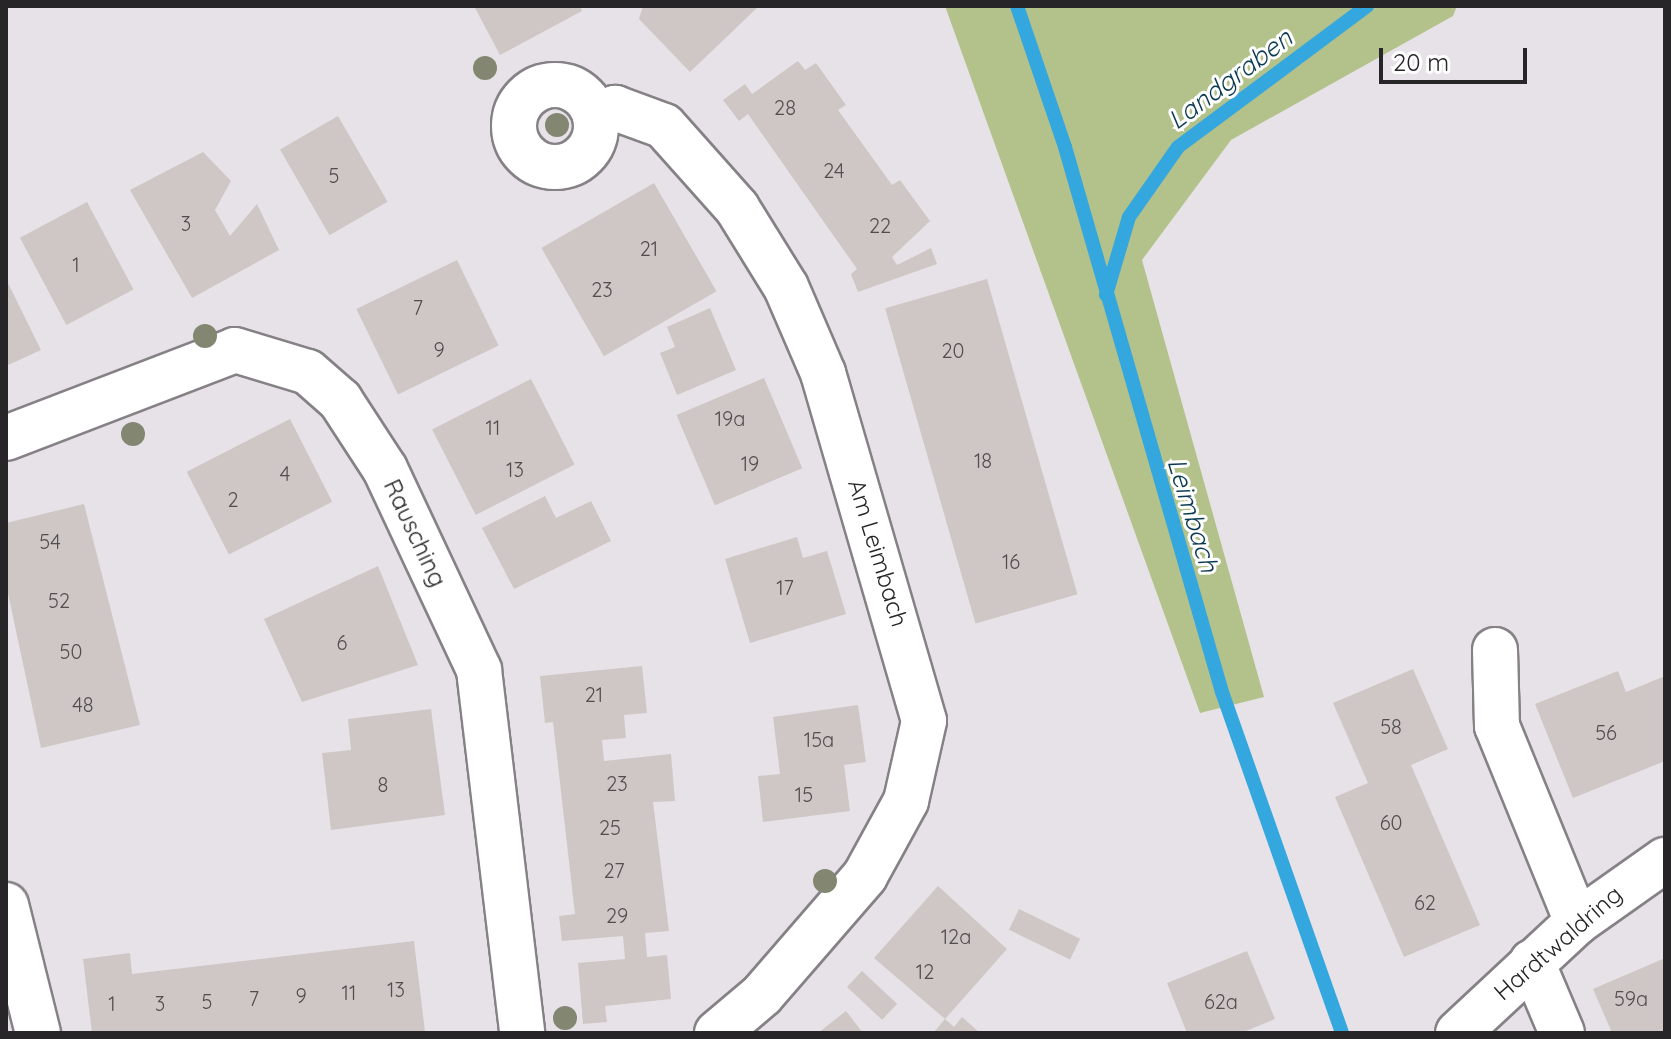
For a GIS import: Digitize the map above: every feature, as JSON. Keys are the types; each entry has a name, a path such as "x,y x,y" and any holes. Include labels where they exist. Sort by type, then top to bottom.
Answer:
{"street":[{"name":"Am Leimbach","path":"595,116 615,108 664,126 737,208 786,287 823,373 924,721 906,801 865,876 772,984 717,1033"},
{"name":"Rausching","path":"6,438 235,350 308,372 340,400 385,469 479,670 522,1033"},
{"path":"1495,650 1497,726 1577,922"},
{"name":"Hardtwaldring","path":"1458,1033 1577,922 1665,860"},
{"path":"6,905 38,1033"},
{"path":"1532,962 1562,1033"}],"green space":[{"path":"945,6 1457,6 1453,16 1231,140 1142,260 1264,697 1200,713"}],"building":[{"path":"474,6 580,6 582,11 500,55"},
{"path":"643,6 759,6 690,72 639,19"},
{"path":"798,61 805,70 816,63 846,105 838,110 892,185 900,180 930,221 892,257 897,265 931,248 937,264 858,292 851,274 857,269 748,114 739,121 723,100 745,84 752,94"},
{"path":"338,116 388,202 329,235 280,150"},
{"path":"203,152 231,181 215,210 230,236 257,204 279,250 192,298 130,190"},
{"path":"654,183 716,291 604,356 541,248"},
{"path":"87,202 133,289 66,325 20,238"},
{"path":"457,260 499,345 398,394 356,309"},
{"path":"6,279 41,350 6,366"},
{"path":"987,279 1077,594 976,624 885,308"},
{"path":"710,308 736,370 677,395 660,353 675,347 667,327"},
{"path":"764,378 802,468 715,505 677,415"},
{"path":"531,379 575,465 476,515 432,429"},
{"path":"290,419 332,502 229,555 187,472"},
{"path":"545,496 556,518 591,501 611,541 514,589 482,528"},
{"path":"84,504 140,725 41,748 6,584 6,523"},
{"path":"797,537 803,558 827,551 846,614 750,643 725,559"},
{"path":"378,566 418,665 302,702 264,619"},
{"path":"642,666 647,713 624,715 626,738 602,740 604,761 671,754 675,801 653,802 669,931 645,933 647,957 667,955 671,999 605,1006 607,1022 583,1024 578,963 625,959 623,936 562,941 559,916 575,914 553,722 545,723 540,676"},
{"path":"1413,669 1448,749 1411,765 1480,925 1404,957 1335,797 1368,783 1333,703"},
{"path":"1618,671 1626,692 1665,676 1665,761 1573,798 1535,704"},
{"path":"858,705 866,762 844,765 850,811 763,822 758,776 780,774 773,717"},
{"path":"431,709 445,815 331,830 322,753 351,750 348,719"},
{"path":"938,886 1007,949 945,1019 874,958"},
{"path":"1019,909 1080,939 1070,959 1009,930"},
{"path":"414,941 425,1032 92,1033 83,959 130,953 132,974"},
{"path":"1247,951 1275,1019 1241,1033 1187,1033 1167,983"},
{"path":"1665,958 1665,1033 1612,1033 1593,989"},
{"path":"862,971 897,1004 882,1020 847,987"},
{"path":"846,1011 863,1033 818,1033"},
{"path":"962,1017 980,1033 933,1033 945,1019 954,1027"}],"waterway":[{"name":"Leimbach","path":"1017,6 1065,147 1222,692 1342,1033"},
{"name":"Landgraben","path":"1106,295 1129,217 1178,147 1367,6"}]}
